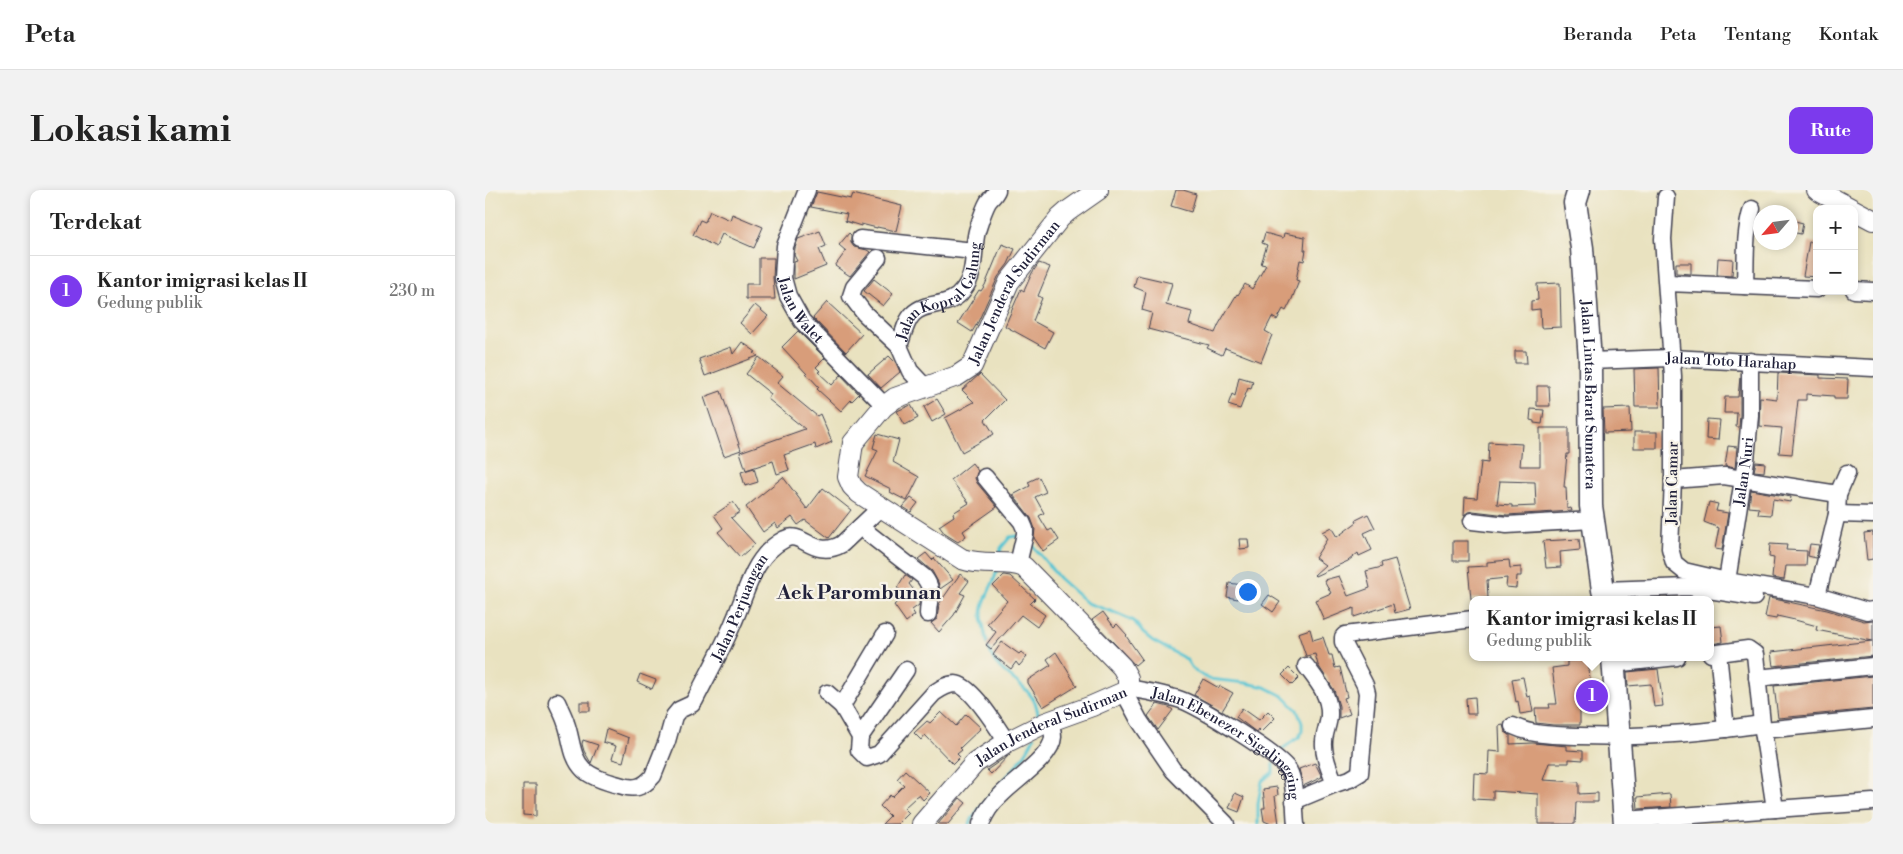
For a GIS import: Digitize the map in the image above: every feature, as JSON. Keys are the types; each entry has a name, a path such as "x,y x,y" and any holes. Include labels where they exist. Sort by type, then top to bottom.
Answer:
{"highway":[{"name":"Jalan Lintas Barat Sumatera","path":"1572,194 1582,248 1590,361 1593,520 1605,595"},
{"path":"1613,661 1625,822"}],"main road":[{"name":"Jalan Jenderal Sudirman","path":"922,824 975,763 1011,739 1126,690 1128,678 1122,668 1030,572 1018,552 989,564 962,559 859,493 852,486 848,477 853,443 883,407 895,398 957,376 972,366 1009,282 1060,218 1098,190"},
{"path":"1817,190 1845,205"},
{"path":"1858,212 1873,220"}],"street":[{"name":"Jalan Walet","path":"807,190 785,246 783,278 788,296 802,321 879,400 883,407"},
{"name":"Jalan Kopral Galung","path":"926,388 910,371 899,346 906,325 913,314 922,308 953,300 963,292 970,280 981,218 997,190"},
{"name":"Jalan Camar","path":"1666,197 1663,240 1670,358 1673,376 1673,480 1670,548 1674,564 1684,571 1727,581 1817,596 1867,611 1873,610"},
{"path":"1745,286 1746,242 1752,209"},
{"path":"860,238 974,251"},
{"path":"878,258 855,287 851,296 864,313 899,346"},
{"path":"1667,283 1813,289"},
{"path":"1858,290 1873,291"},
{"name":"Jalan Toto Harahap","path":"1590,361 1670,358 1873,368"},
{"name":"Jalan Nuri","path":"1727,581 1746,460 1750,415 1750,361"},
{"path":"1817,596 1837,514 1838,494 1847,473"},
{"path":"1673,480 1724,476 1838,494"},
{"path":"985,477 1022,522 1025,529 1018,552"},
{"name":"Jalan Perjuangan","path":"557,702 567,724 574,754 584,770 601,780 627,788 639,787 653,776 674,716 679,710 692,704 695,700 735,621 747,583 765,556 777,544 789,537 795,537 821,549 835,548 881,507"},
{"path":"1837,514 1873,514"},
{"path":"1472,521 1507,525 1593,520"},
{"path":"860,527 924,577 931,586 928,614"},
{"path":"1605,595 1689,587 1754,597"},
{"path":"1293,801 1350,780 1359,773 1367,693 1365,684 1343,642 1342,639 1345,635 1469,620"},
{"path":"841,706 885,634"},
{"path":"1726,729 1714,653 1751,650 1755,654 1762,727 1775,809"},
{"path":"1306,666 1325,692 1328,704 1329,716 1323,744 1327,764 1335,784"},
{"path":"1757,678 1873,666"},
{"path":"906,670 860,737 859,750 867,758 879,754 934,693 944,687 955,684 965,687 1011,739"},
{"path":"1126,690 1139,720 1173,770 1226,824"},
{"name":"Jalan Ebenezer Sigalingging","path":"1126,690 1186,702 1275,756 1290,772 1296,824"},
{"path":"827,693 841,706 860,737"},
{"path":"1513,726 1533,734 1619,737 1873,719"},
{"path":"981,824 984,814 997,799 1024,775 1049,748 1053,737 1048,722"},
{"path":"1625,822 1873,802"}],"building":[{"path":"1176,190 1196,194 1191,212 1171,206"},
{"path":"817,192 851,199 853,194 902,206 896,231 861,224 861,226 845,221 847,214 811,207"},
{"path":"710,211 730,220 732,214 763,227 754,248 722,234 716,247 693,235 700,220 705,222"},
{"path":"1798,222 1803,223 1801,234 1798,233"},
{"path":"820,231 826,246 819,249 826,266 794,279 794,262 797,261 794,255 798,239"},
{"path":"849,233 854,247 870,252 850,276 835,266 846,251 839,245"},
{"path":"1265,233 1283,238 1284,233 1305,237 1304,250 1306,250 1304,261 1300,260 1296,280 1299,281 1286,311 1283,309 1277,320 1272,317 1265,331 1272,335 1261,362 1225,348 1222,355 1207,348 1209,345 1148,329 1152,313 1142,310 1146,292 1134,287 1137,275 1172,283 1166,305 1192,312 1189,324 1215,333 1237,294 1245,284 1252,289 1266,265 1261,264 1267,245 1262,243"},
{"path":"1809,242 1813,242 1813,277 1803,276"},
{"path":"1002,244 1015,249 1008,264 998,277 972,332 958,323 979,290 981,291 985,285"},
{"path":"759,258 774,258 775,299 746,299 746,284 759,284"},
{"path":"1718,258 1733,259 1732,276 1717,275"},
{"path":"1039,263 1050,267 1038,296 1042,298 1033,321 1053,332 1045,348 1005,326 1021,289 1024,291"},
{"path":"1676,263 1691,263 1691,274 1676,273"},
{"path":"874,279 893,294 883,306 864,291"},
{"path":"1560,283 1561,327 1541,328 1540,309 1531,310 1531,301 1538,300 1537,284"},
{"path":"827,302 862,334 846,352 813,318"},
{"path":"755,305 768,316 752,334 740,323"},
{"path":"798,331 825,358 816,367 820,371 818,372 832,385 841,375 859,394 841,411 817,389 819,387 782,347"},
{"path":"742,342 756,352 754,353 758,356 705,376 699,359 731,347 733,354"},
{"path":"1515,351 1526,351 1527,363 1515,363"},
{"path":"889,356 896,363 900,372 881,388 868,374"},
{"path":"759,357 783,376 777,383 817,416 820,414 832,442 816,449 815,444 784,455 789,470 777,474 773,461 746,470 740,452 805,429 768,399 771,394 746,374"},
{"path":"1659,368 1660,407 1635,407 1634,369"},
{"path":"1778,373 1820,375 1820,378 1848,379 1847,399 1834,399 1834,396 1806,394 1806,400 1798,400 1792,454 1779,453 1782,428 1759,426 1760,397 1777,399"},
{"path":"980,374 1005,400 985,420 994,434 962,452 945,418 974,402 962,390"},
{"path":"1239,377 1253,381 1251,389 1248,388 1240,409 1228,405 1232,394 1235,396"},
{"path":"1740,378 1740,415 1739,427 1736,427 1737,413 1724,413 1725,397 1738,397"},
{"path":"1537,386 1549,386 1550,406 1537,406"},
{"path":"721,391 741,450 724,456 704,397"},
{"path":"937,399 946,414 932,422 924,407"},
{"path":"911,405 918,418 905,425 897,411"},
{"path":"1630,408 1631,432 1604,433 1603,409"},
{"path":"1531,409 1544,410 1542,424 1534,423 1534,421 1530,420"},
{"path":"1707,419 1720,420 1718,440 1706,439"},
{"path":"1540,428 1569,428 1569,454 1567,454 1564,487 1566,487 1567,509 1571,508 1572,511 1507,515 1473,511 1464,515 1465,497 1477,498 1481,462 1488,463 1489,442 1522,444 1520,466 1540,466","holes":["1500,481 1535,482 1536,506 1512,507 1512,505 1497,504"]},
{"path":"1634,432 1657,432 1657,448 1634,448"},
{"path":"877,434 899,440 893,462 919,477 907,501 890,492 891,489 865,476 878,450 873,448"},
{"path":"1728,446 1737,447 1735,468 1725,466"},
{"path":"1756,462 1765,463 1764,472 1754,471"},
{"path":"972,463 978,471 975,478 977,483 997,507 963,531 966,536 958,542 945,534 939,526 954,516 953,513 969,503 951,480"},
{"path":"754,468 758,482 745,486 741,472"},
{"path":"783,477 807,509 823,488 851,510 829,538 805,520 798,525 792,517 778,528 775,523 763,532 746,507"},
{"path":"1039,477 1046,492 1035,497 1044,513 1039,516 1048,531 1052,529 1059,540 1043,551 1034,538 1035,529 1031,518 1013,495 1030,486 1028,482"},
{"path":"1751,490 1791,497 1790,502 1773,499 1771,515 1758,514 1759,508 1749,507"},
{"path":"911,498 918,503 911,512 903,507"},
{"path":"733,502 740,512 731,518 755,544 740,557 718,532 723,528 714,515"},
{"path":"1709,502 1718,504 1716,511 1728,513 1722,550 1715,549 1719,528 1704,522"},
{"path":"1368,514 1375,528 1364,533 1372,550 1359,556 1358,553 1348,561 1315,576 1325,565 1315,558 1327,539 1322,532 1331,527 1337,537 1357,522 1356,520"},
{"path":"1873,532 1873,559 1867,560 1864,533"},
{"path":"1239,539 1248,539 1249,548 1240,549"},
{"path":"1579,539 1580,550 1560,552 1561,567 1546,568 1543,541"},
{"path":"1453,541 1468,541 1468,561 1453,561"},
{"path":"1770,544 1787,545 1786,550 1807,551 1806,566 1786,566 1784,580 1772,578 1774,558 1769,557"},
{"path":"1810,544 1819,545 1816,558 1808,556"},
{"path":"926,553 932,560 934,558 953,580 940,589 932,571 918,559"},
{"path":"1395,559 1410,609 1395,613 1393,604 1354,617 1354,608 1324,620 1315,600 1331,593 1324,580 1339,576 1348,596 1370,588 1366,571 1382,567 1381,563"},
{"path":"1509,560 1510,568 1521,567 1521,576 1517,576 1516,588 1506,587 1507,578 1487,580 1488,596 1471,596 1468,567 1487,566 1487,562"},
{"path":"960,574 969,581 960,593 965,595 954,615 939,632 931,623 937,619 939,604"},
{"path":"905,575 912,580 909,584 920,598 919,605 912,610 915,615 906,622 894,605 907,594 897,588"},
{"path":"1004,575 1010,576 1035,599 1030,604 1045,615 1037,627 1021,615 991,649 986,645 996,632 987,624 1007,601 993,586"},
{"path":"1229,583 1242,585 1238,599 1227,597"},
{"path":"1269,595 1280,602 1273,612 1262,604"},
{"path":"1769,598 1827,610 1864,621 1873,620 1873,656 1773,666 1771,652 1872,641 1816,630 1817,626 1795,620 1777,616 1776,619 1765,617"},
{"path":"1103,612 1114,627 1117,624 1127,635 1142,659 1135,665 1092,620"},
{"path":"1721,626 1723,642 1714,644 1714,627"},
{"path":"1310,629 1313,640 1323,637 1329,655 1332,655 1335,668 1340,667 1347,697 1344,698 1350,714 1339,718 1339,706 1334,690 1318,665 1315,654 1306,656 1298,633"},
{"path":"1002,642 1019,654 1021,652 1027,657 1019,666 1016,662 1011,669 993,655"},
{"path":"1056,652 1077,686 1043,707 1028,680 1051,665 1047,659"},
{"path":"1567,661 1588,661 1591,688 1580,689 1580,725 1536,723 1535,708 1550,708 1549,704 1557,704 1552,668 1567,666"},
{"path":"1289,668 1299,678 1292,685 1282,675"},
{"path":"1658,669 1663,706 1654,707 1651,684 1628,686 1627,672"},
{"path":"640,674 656,680 652,689 637,682"},
{"path":"1873,676 1873,709 1778,718 1774,686"},
{"path":"1523,677 1527,697 1530,696 1533,712 1520,714 1512,679"},
{"path":"1203,679 1233,693 1222,711 1194,695"},
{"path":"1475,697 1476,714 1467,714 1466,698"},
{"path":"580,702 590,702 590,711 580,711"},
{"path":"1157,704 1173,710 1158,730 1148,716"},
{"path":"1242,708 1259,720 1268,711 1275,718 1261,732 1258,729 1256,732 1236,717"},
{"path":"941,712 956,726 966,714 981,728 960,748 962,750 957,754 960,757 953,764 925,735 921,740 914,733 927,721 930,723"},
{"path":"1503,725 1505,732 1510,735 1510,744 1533,743 1567,746 1567,750 1583,751 1583,760 1569,759 1569,763 1549,763 1543,780 1579,782 1579,794 1598,793 1598,802 1576,802 1575,824 1538,824 1538,794 1493,791 1493,800 1473,799 1474,773 1488,774 1489,751 1500,752 1499,726"},
{"path":"606,729 629,738 623,762 612,759 616,746 603,742"},
{"path":"583,740 598,745 591,763 584,751"},
{"path":"1010,754 991,774 987,770"},
{"path":"1315,763 1322,777 1303,786 1299,769"},
{"path":"905,770 930,793 923,800 919,795 904,808 909,813 898,824 882,824 890,816 880,806 890,795 892,797 904,785 897,779"},
{"path":"523,784 536,784 536,816 523,815"},
{"path":"1277,787 1278,795 1275,796 1279,824 1271,824 1264,821 1262,808 1265,808 1263,789"},
{"path":"1235,793 1244,797 1239,812 1229,808"},
{"path":"1670,794 1671,807 1638,809 1637,797"},
{"path":"960,798 966,803 948,824 938,824"}],"waterway":[{"path":"1000,556 1001,548 1010,537 1018,536"},
{"path":"1029,541 1059,578 1087,603 1134,621 1143,633 1153,641 1186,659 1193,670 1209,679 1265,687 1283,696 1297,710 1302,723 1302,731 1299,737 1278,752"},
{"path":"997,570 986,597 982,614 986,639 995,662 1023,687 1034,700 1038,719"},
{"path":"969,824 976,812 1012,771 1034,737"},
{"path":"1258,824 1258,803 1262,781 1273,772 1273,764"}],"place":[{"name":"Kantor imigrasi kelas II","path":"1592,696"}],"district":[{"name":"Aek Parombunan","path":"859,592"}]}
